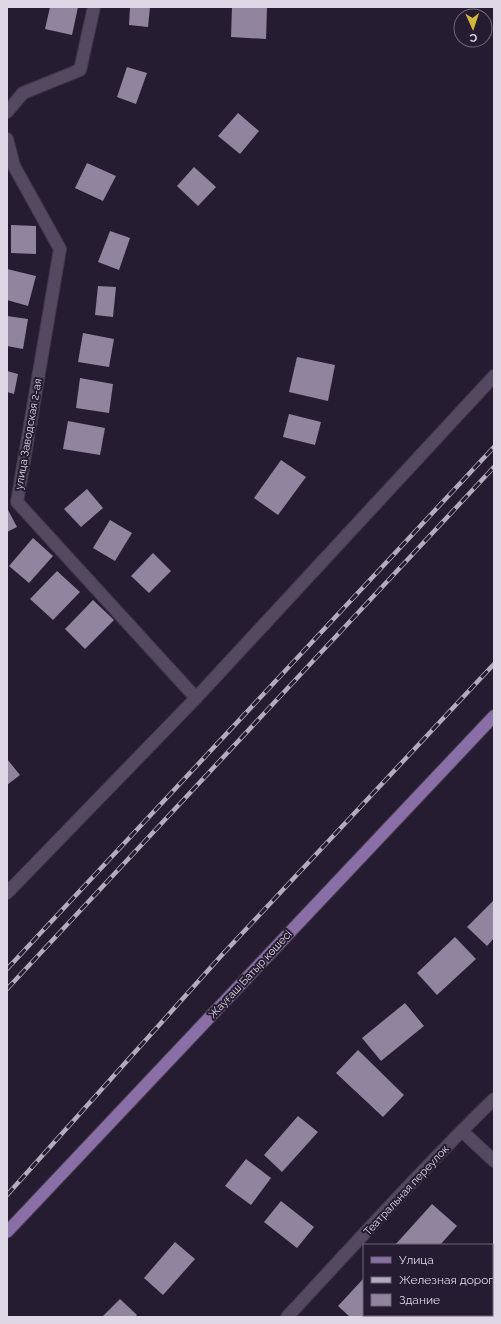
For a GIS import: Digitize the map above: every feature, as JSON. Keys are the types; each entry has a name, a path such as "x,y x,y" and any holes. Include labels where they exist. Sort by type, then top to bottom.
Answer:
{"main road":[{"name":"Жауғаш Батыр көшесі","path":"7,1232 494,716"}],"street":[{"path":"7,112 23,93 80,70 94,7"},
{"name":"улица Заводская 2-ая","path":"7,140 14,166 60,249 17,502 196,698"},
{"path":"7,893 196,698 494,376"},
{"name":"Театральная переулок","path":"287,1317 494,1099"},
{"path":"462,1131 494,1161"}],"building":[{"path":"50,7 78,7 72,35 45,29"},
{"path":"130,7 150,7 148,27 129,25"},
{"path":"232,7 267,7 266,39 231,37"},
{"path":"127,67 147,73 136,104 117,97"},
{"path":"238,113 259,131 240,154 218,136"},
{"path":"87,163 116,176 103,201 75,188"},
{"path":"194,167 216,187 198,206 177,186"},
{"path":"11,225 36,226 36,254 11,253"},
{"path":"110,231 130,238 119,270 98,262"},
{"path":"7,269 36,276 28,306 7,300"},
{"path":"98,286 116,287 113,317 95,315"},
{"path":"7,316 28,319 23,349 7,346"},
{"path":"83,333 114,339 109,367 78,362"},
{"path":"297,357 335,365 328,401 289,392"},
{"path":"7,371 18,374 14,394 7,392"},
{"path":"80,378 113,384 109,413 76,408"},
{"path":"289,414 321,422 315,445 283,437"},
{"path":"68,421 105,428 100,455 63,449"},
{"path":"281,460 306,477 278,515 254,498"},
{"path":"87,489 103,508 81,527 64,509"},
{"path":"7,508 17,527 7,532"},
{"path":"110,520 132,533 115,561 93,548"},
{"path":"33,538 53,556 29,583 9,566"},
{"path":"153,553 171,571 149,593 131,576"},
{"path":"57,571 80,592 53,620 30,599"},
{"path":"93,600 114,620 85,649 65,629"},
{"path":"7,759 20,775 7,785"},
{"path":"494,900 494,938 487,946 467,927"},
{"path":"455,937 476,959 437,995 417,973"},
{"path":"405,1003 424,1026 381,1061 362,1038"},
{"path":"358,1050 404,1095 383,1117 336,1073"},
{"path":"298,1116 318,1132 282,1172 264,1155"},
{"path":"246,1159 271,1178 251,1205 225,1186"},
{"path":"281,1201 314,1227 297,1248 264,1222"},
{"path":"432,1204 457,1226 441,1244 396,1244"},
{"path":"175,1242 195,1259 163,1295 144,1278"},
{"path":"363,1279 363,1316 374,1316 350,1317 338,1306"},
{"path":"120,1299 137,1315 135,1317 102,1317"}],"railway":[{"path":"7,969 494,447"},
{"path":"7,989 494,467"},
{"path":"7,1195 221,956 494,664"}]}
